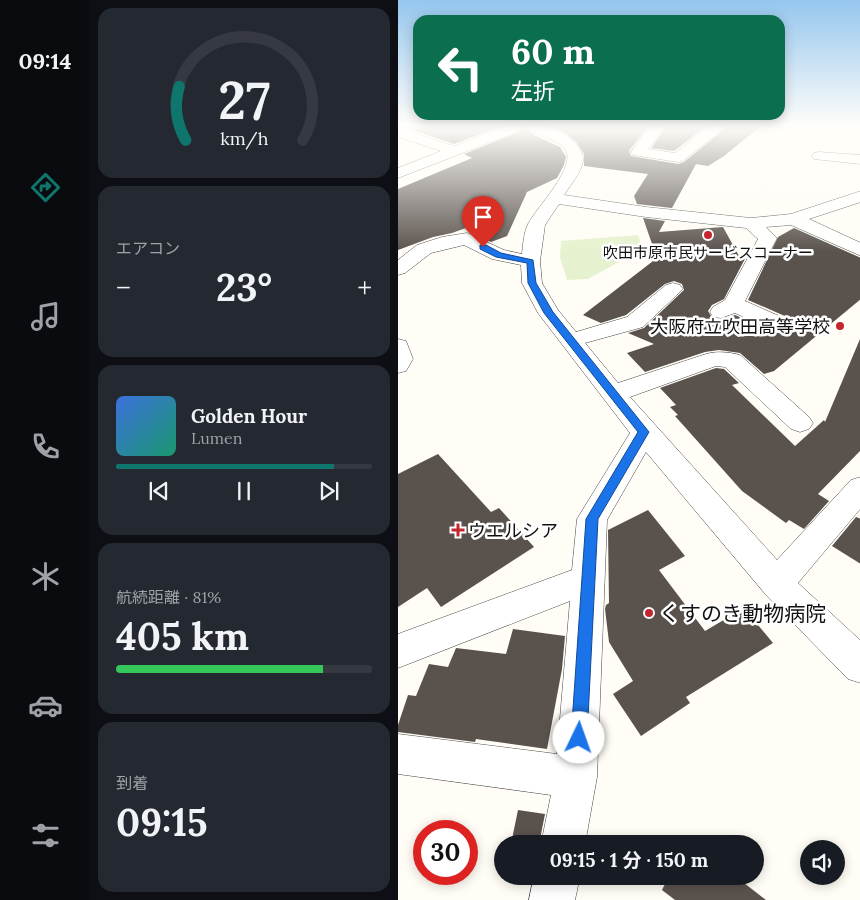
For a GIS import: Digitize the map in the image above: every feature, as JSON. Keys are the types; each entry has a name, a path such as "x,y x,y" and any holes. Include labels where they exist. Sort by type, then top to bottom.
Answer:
{"street":[{"path":"398,173 411,168"},
{"path":"573,168 536,225 530,261 532,283 549,313 644,432 778,585 860,666"},
{"path":"553,198 646,212 751,223 793,218 860,196"},
{"path":"793,218 860,250"},
{"path":"751,223 768,238 727,308 778,324"},
{"path":"398,270 424,249 442,243 468,239 499,255 530,261"},
{"path":"571,340 636,322 673,289"},
{"path":"398,346 401,359 398,366"},
{"path":"614,395 633,386 714,359 732,360 800,423"},
{"path":"565,835 576,777 592,519 644,432"},
{"path":"778,585 794,562 860,488"},
{"path":"398,651 588,579"},
{"path":"398,754 576,777"},
{"path":"552,900 555,885"}],"green space":[{"path":"638,235 645,255 628,257 588,279 567,280 560,257 561,241"}],"building":[{"path":"448,168 562,168 557,178 527,192 507,236 491,242 466,228 433,237 398,250 398,189"},
{"path":"600,168 694,168 672,208 637,204 634,196 648,174"},
{"path":"643,218 665,221 659,232 723,227 739,256 749,251 724,299 712,305 708,311 713,319 722,320 735,315 770,331 778,333 788,330 791,323 787,317 748,300 778,237 794,228 861,258 861,299 774,371 764,374 740,353 719,350 705,352 645,372 627,353 654,344 628,333 644,328 684,290 682,284 674,281 665,284 626,315 601,323 583,315 657,258"},
{"path":"860,339 861,450 818,494 829,501 804,529 789,520 786,523 742,491 675,416 678,415 670,407 676,405 660,388 716,368 724,369 739,383 732,385 795,446 824,420 825,422"},
{"name":"ウエルシア","path":"438,454 491,512 499,508 534,547 441,607 427,588 398,607 398,474"},
{"path":"648,510 685,556 659,570 705,631 744,608 773,643 686,697 690,703 641,736 613,694 633,681 609,642 605,609 609,603 608,530"},
{"path":"856,517 861,519 861,564 832,546"},
{"path":"513,629 565,636 562,669 547,749 476,739 475,742 398,732 398,725 408,695 416,696 429,664 448,667 456,648 506,654"},
{"path":"518,810 545,814 541,835 513,835"},
{"path":"664,885 747,885 766,900 675,900 662,890"}],"place":[{"name":"吹田市原市民サービスコーナー","path":"708,235"},
{"name":"大阪府立吹田高等学校","path":"840,326"},
{"name":"ウエルシア","path":"458,530"},
{"name":"くすのき動物病院","path":"649,613"}],"route":[{"path":"483,247 499,255 530,261 532,283 549,313 644,432 592,519 579,738"}]}
